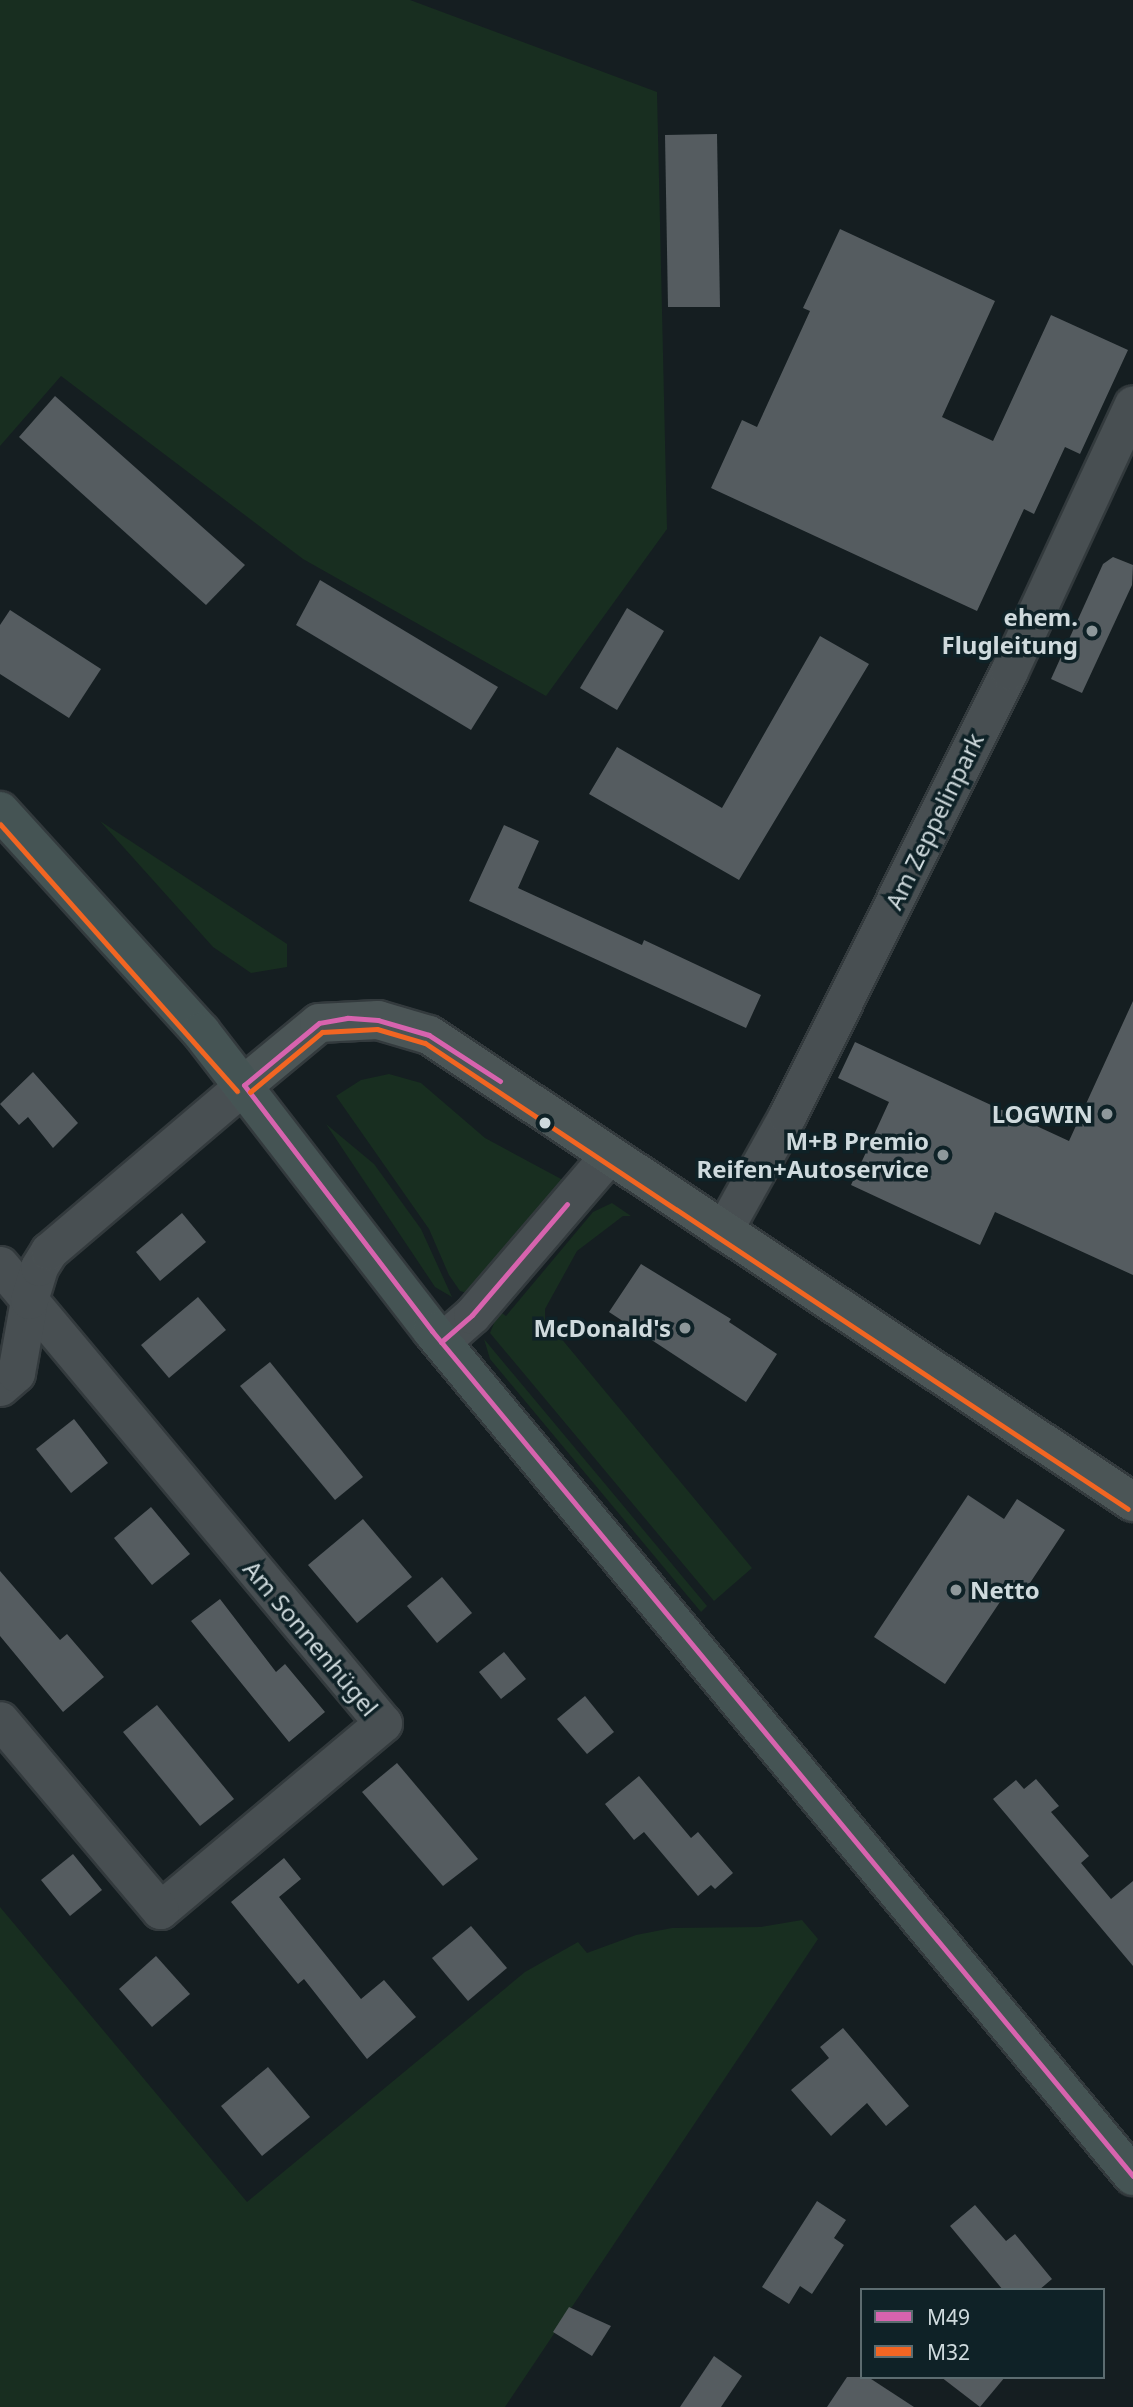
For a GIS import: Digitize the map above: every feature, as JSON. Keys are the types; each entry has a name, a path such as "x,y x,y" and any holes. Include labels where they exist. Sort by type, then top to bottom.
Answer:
{"main road":[{"path":"0,811 77,892 244,1085 441,1342 1133,2176"},
{"path":"244,1085 319,1023 378,1020 429,1035 1133,1502"}],"street":[{"name":"Am Zeppelinpark","path":"723,1231 788,1116 996,696 1133,404"},
{"path":"0,1387 16,1373 38,1266 49,1251 244,1085"},
{"path":"441,1342 472,1315 609,1154"},
{"path":"0,1265 29,1300"},
{"name":"Am Sonnenhügel","path":"0,1720 160,1910 383,1723 29,1300"}],"green space":[{"path":"0,0 410,0 657,92 667,529 546,696 303,559 61,376 0,446"},
{"path":"100,821 287,944 287,967 251,973 213,947"},
{"path":"389,1074 421,1083 485,1138 563,1180 470,1294 460,1291 449,1275 429,1229 336,1096 361,1080"},
{"path":"326,1124 374,1164 421,1229 452,1297 435,1287"},
{"path":"612,1203 631,1216 623,1216 577,1251 545,1309 545,1319 752,1568 714,1601 490,1333 499,1311 506,1316 593,1212"},
{"path":"484,1339 707,1606 701,1612 490,1359"},
{"path":"0,1907 247,2202 525,1972 578,1942 587,1953 636,1935 672,1928 761,1927 802,1920 818,1939 505,2407 0,2407"}],"building":[{"path":"717,134 720,307 668,307 665,135"},
{"path":"840,229 995,301 942,417 993,441 1051,315 1128,350 1080,454 1065,447 1034,514 1024,509 977,611 711,488 742,420 757,427 810,311 803,308"},
{"path":"55,396 245,565 206,605 19,437"},
{"name":"ehem. Flugleitung","path":"1113,557 1133,565 1132,585 1082,693 1051,679 1103,564"},
{"path":"320,580 498,687 471,730 296,625"},
{"path":"627,608 664,631 617,710 580,688"},
{"path":"10,610 101,669 69,718 0,674 0,625"},
{"path":"820,636 869,664 739,880 589,794 617,747 722,808"},
{"path":"504,825 539,841 518,888 642,945 644,940 761,995 746,1028 469,901"},
{"path":"1133,1001 1133,1275 995,1212 980,1245 851,1185 889,1102 838,1078 855,1042 1069,1141"},
{"path":"33,1072 78,1123 53,1148 28,1117 19,1125 0,1104"},
{"path":"182,1213 206,1242 160,1281 136,1252"},
{"name":"McDonald's","path":"641,1264 731,1319 729,1322 777,1354 746,1402 609,1312"},
{"path":"198,1297 226,1330 169,1378 141,1345"},
{"path":"270,1362 363,1477 335,1500 240,1386"},
{"path":"74,1419 108,1463 71,1493 36,1449"},
{"name":"Netto","path":"968,1495 1004,1519 1017,1499 1065,1530 1024,1592 1012,1584 945,1684 874,1637"},
{"path":"151,1507 190,1554 152,1585 114,1538"},
{"path":"363,1519 412,1577 357,1623 308,1565"},
{"path":"0,1571 60,1640 67,1634 104,1677 63,1712 0,1636"},
{"path":"442,1577 472,1613 437,1643 407,1606"},
{"path":"220,1599 276,1672 285,1664 325,1712 289,1742 191,1621"},
{"path":"504,1652 526,1679 501,1699 479,1672"},
{"path":"585,1696 614,1732 587,1754 557,1719"},
{"path":"157,1705 234,1799 200,1826 123,1732"},
{"path":"397,1763 478,1859 443,1886 362,1792"},
{"path":"639,1776 691,1838 698,1832 733,1873 715,1889 711,1885 698,1896 644,1832 634,1840 605,1804"},
{"path":"1036,1779 1059,1806 1051,1812 1089,1856 1081,1863 1111,1899 1133,1881 1133,1966 993,1799 1016,1780 1024,1789"},
{"path":"73,1854 102,1890 70,1916 41,1880"},
{"path":"284,1858 301,1879 279,1897 361,1999 384,1980 416,2017 367,2059 304,1979 298,1984 231,1902"},
{"path":"471,1926 507,1968 468,2001 432,1958"},
{"path":"156,1956 190,1994 152,2027 119,1989"},
{"path":"843,2028 909,2106 886,2126 867,2103 831,2136 791,2090 829,2058 820,2047"},
{"path":"268,2067 310,2117 262,2156 221,2106"},
{"path":"817,2201 846,2220 834,2238 844,2245 812,2294 800,2286 789,2304 762,2287"},
{"path":"975,2205 1006,2241 1015,2234 1052,2279 1041,2288 1001,2288 950,2226"},
{"path":"569,2307 611,2326 592,2356 553,2332"},
{"path":"714,2356 742,2376 721,2407 680,2407"},
{"path":"847,2377 860,2377 871,2379 914,2407 827,2407"},
{"path":"944,2379 1003,2379 980,2407"}],"transit line":[{"name":"M32","path":"0,824 237,1091"},
{"name":"M49","path":"500,1081 429,1035 378,1020 347,1018 319,1023 244,1085 432,1331 1133,2176"},
{"name":"M32","path":"250,1092 322,1032 377,1029 425,1043 1128,1509"},
{"name":"M49","path":"441,1342 472,1315 567,1204"}],"place":[{"name":"ehem. Flugleitung","path":"1092,631"},
{"name":"LOGWIN","path":"1107,1114"},
{"name":"M+B Premio Reifen+Autoservice","path":"943,1155"},
{"name":"McDonald's","path":"685,1328"},
{"name":"Netto","path":"956,1590"}]}
